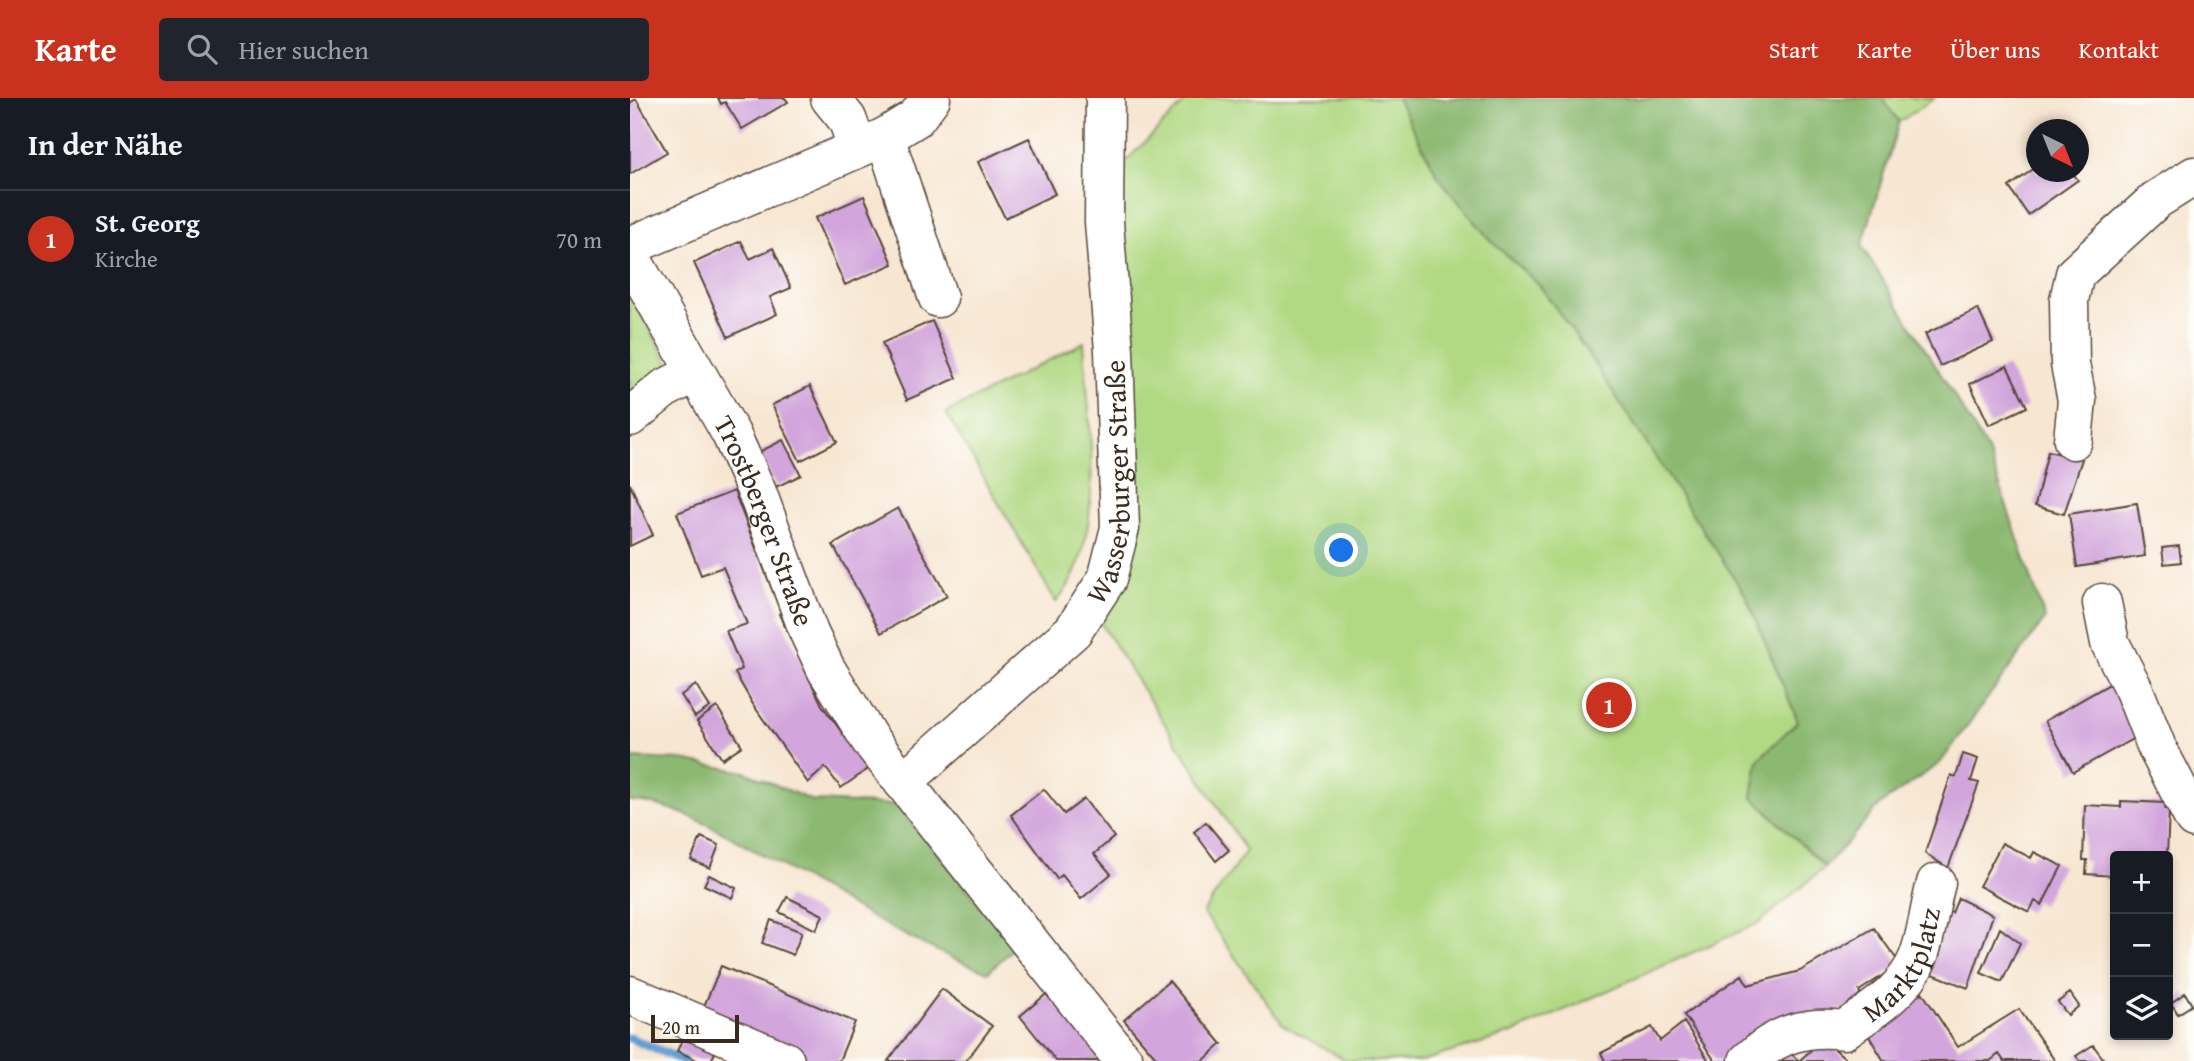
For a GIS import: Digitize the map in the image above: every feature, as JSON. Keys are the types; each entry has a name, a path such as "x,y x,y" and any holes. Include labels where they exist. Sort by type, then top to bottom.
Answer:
{"main road":[{"path":"830,98 847,119 872,142 938,298"},
{"path":"630,246 872,142 916,118 932,98"},
{"name":"Wasserburger Straße","path":"903,782 1073,631 1095,602 1116,554 1120,482 1104,222 1105,98"},
{"path":"2074,440 2077,400 2070,364 2069,300 2075,274 2156,200 2194,176"},
{"name":"Trostberger Straße","path":"630,256 731,434 757,492 809,633 826,669 870,740 1124,1061"},
{"path":"630,417 664,389 695,373"},
{"path":"2102,603 2110,643 2134,690 2157,748 2194,819"},
{"name":"Marktplatz","path":"1748,1061 1787,1033 1818,1027 1850,1046 1909,975 1919,956 1936,883"},
{"path":"630,995 785,1061"}],"green space":[{"path":"1189,98 1397,98 1439,178 1491,241 1539,285 1583,346 1746,596 1798,721 1758,760 1752,797 1825,867 1759,923 1513,1033 1422,1061 1348,1061 1283,1025 1203,912 1246,851 1101,624 1125,580 1114,173"},
{"path":"1397,98 1882,98 1899,122 1862,246 1988,451 2045,619 1940,763 1881,804 1825,867 1752,797 1758,760 1798,721 1746,596 1583,346 1539,285 1491,241 1439,178"},
{"path":"1882,98 1935,98 1899,122"},
{"path":"630,294 673,371 630,404"},
{"path":"1084,342 1091,441 1089,514 1084,547 1073,577 1056,602 946,413"},
{"path":"630,758 682,760 745,772 813,801 897,805 1015,947 988,972 902,934 700,821 666,807 630,801"}],"building":[{"path":"718,98 785,98 788,102 742,129 725,102 721,104"},
{"path":"636,99 667,152 630,174 630,103"},
{"path":"1029,138 1055,194 1005,218 978,162"},
{"path":"2026,174 2026,182 2075,182 2028,215 2009,187"},
{"path":"864,196 893,264 845,285 815,218"},
{"path":"741,241 750,259 773,248 791,288 770,297 777,314 728,337 694,263"},
{"path":"1978,309 1993,342 1940,366 1925,334"},
{"path":"932,321 957,378 907,400 882,343"},
{"path":"2007,366 2027,407 1989,425 1970,384"},
{"path":"810,386 837,442 800,461 772,405"},
{"path":"783,440 801,475 776,487 759,452"},
{"path":"2048,451 2082,459 2064,514 2035,506"},
{"path":"630,484 653,535 630,546"},
{"path":"734,491 781,613 779,614 822,705 868,769 841,788 825,767 808,783 754,706 735,673 742,669 726,631 747,624 723,567 701,575 677,513"},
{"path":"2137,503 2145,556 2077,567 2069,514"},
{"path":"898,508 947,596 881,633 833,545"},
{"path":"2179,546 2181,562 2164,564 2162,548"},
{"path":"2115,681 2143,733 2073,772 2045,721"},
{"path":"1621,684 1634,709 1602,727 1590,724 1583,710 1588,701"},
{"path":"696,685 710,707 695,717 681,695"},
{"path":"717,707 742,746 722,759 697,721"},
{"path":"1963,754 1978,759 1971,781 1979,783 1948,868 1925,853 1951,775 1956,777"},
{"path":"1044,789 1064,814 1084,799 1114,837 1094,854 1111,874 1081,899 1062,875 1057,879 1011,815"},
{"path":"2121,801 2166,803 2165,809 2169,809 2167,851 2110,851 2110,876 2086,874 2087,860 2083,860 2085,805 2121,807"},
{"path":"1206,822 1229,850 1216,861 1194,832"},
{"path":"701,837 719,845 710,868 691,860"},
{"path":"2002,843 2031,858 2034,852 2062,866 2042,905 2035,901 2029,912 1979,886"},
{"path":"709,875 736,888 732,898 704,885"},
{"path":"787,897 823,915 816,930 779,912"},
{"path":"1958,898 1993,915 1968,988 1925,971 1947,911 1952,913"},
{"path":"771,920 802,932 793,955 762,943"},
{"path":"1874,928 1900,964 1859,991 1865,1003 1771,1030 1727,1061 1715,1061 1684,1015 1742,975 1748,985 1800,971"},
{"path":"2000,928 2020,943 2002,982 1981,973"},
{"path":"721,966 855,1022 839,1061 801,1061 699,1018"},
{"path":"1169,981 1222,1044 1203,1061 1159,1061 1124,1020"},
{"path":"942,989 992,1026 966,1061 888,1061"},
{"path":"1050,991 1107,1061 1056,1061 1020,1016"},
{"path":"1922,992 1958,1047 2019,1009 2055,1061 2004,1061 1999,1054 1990,1061 1884,1061 1867,1033"},
{"path":"2070,993 2079,1006 2068,1015 2058,1002"},
{"path":"2185,993 2192,1005 2178,1014 2173,1002"},
{"path":"1684,1022 1709,1061 1605,1061 1601,1053 1652,1027 1660,1041"},
{"path":"686,1031 718,1046 711,1061 699,1061 677,1051"},
{"path":"1823,1039 1845,1058 1843,1061 1799,1061"},
{"path":"2093,1045 2105,1061 2080,1061 2076,1056"},
{"path":"1786,1049 1799,1061 1774,1061"}],"waterway":[{"path":"630,1038 684,1061"}],"place":[{"name":"St. Georg","path":"1609,705"}]}
